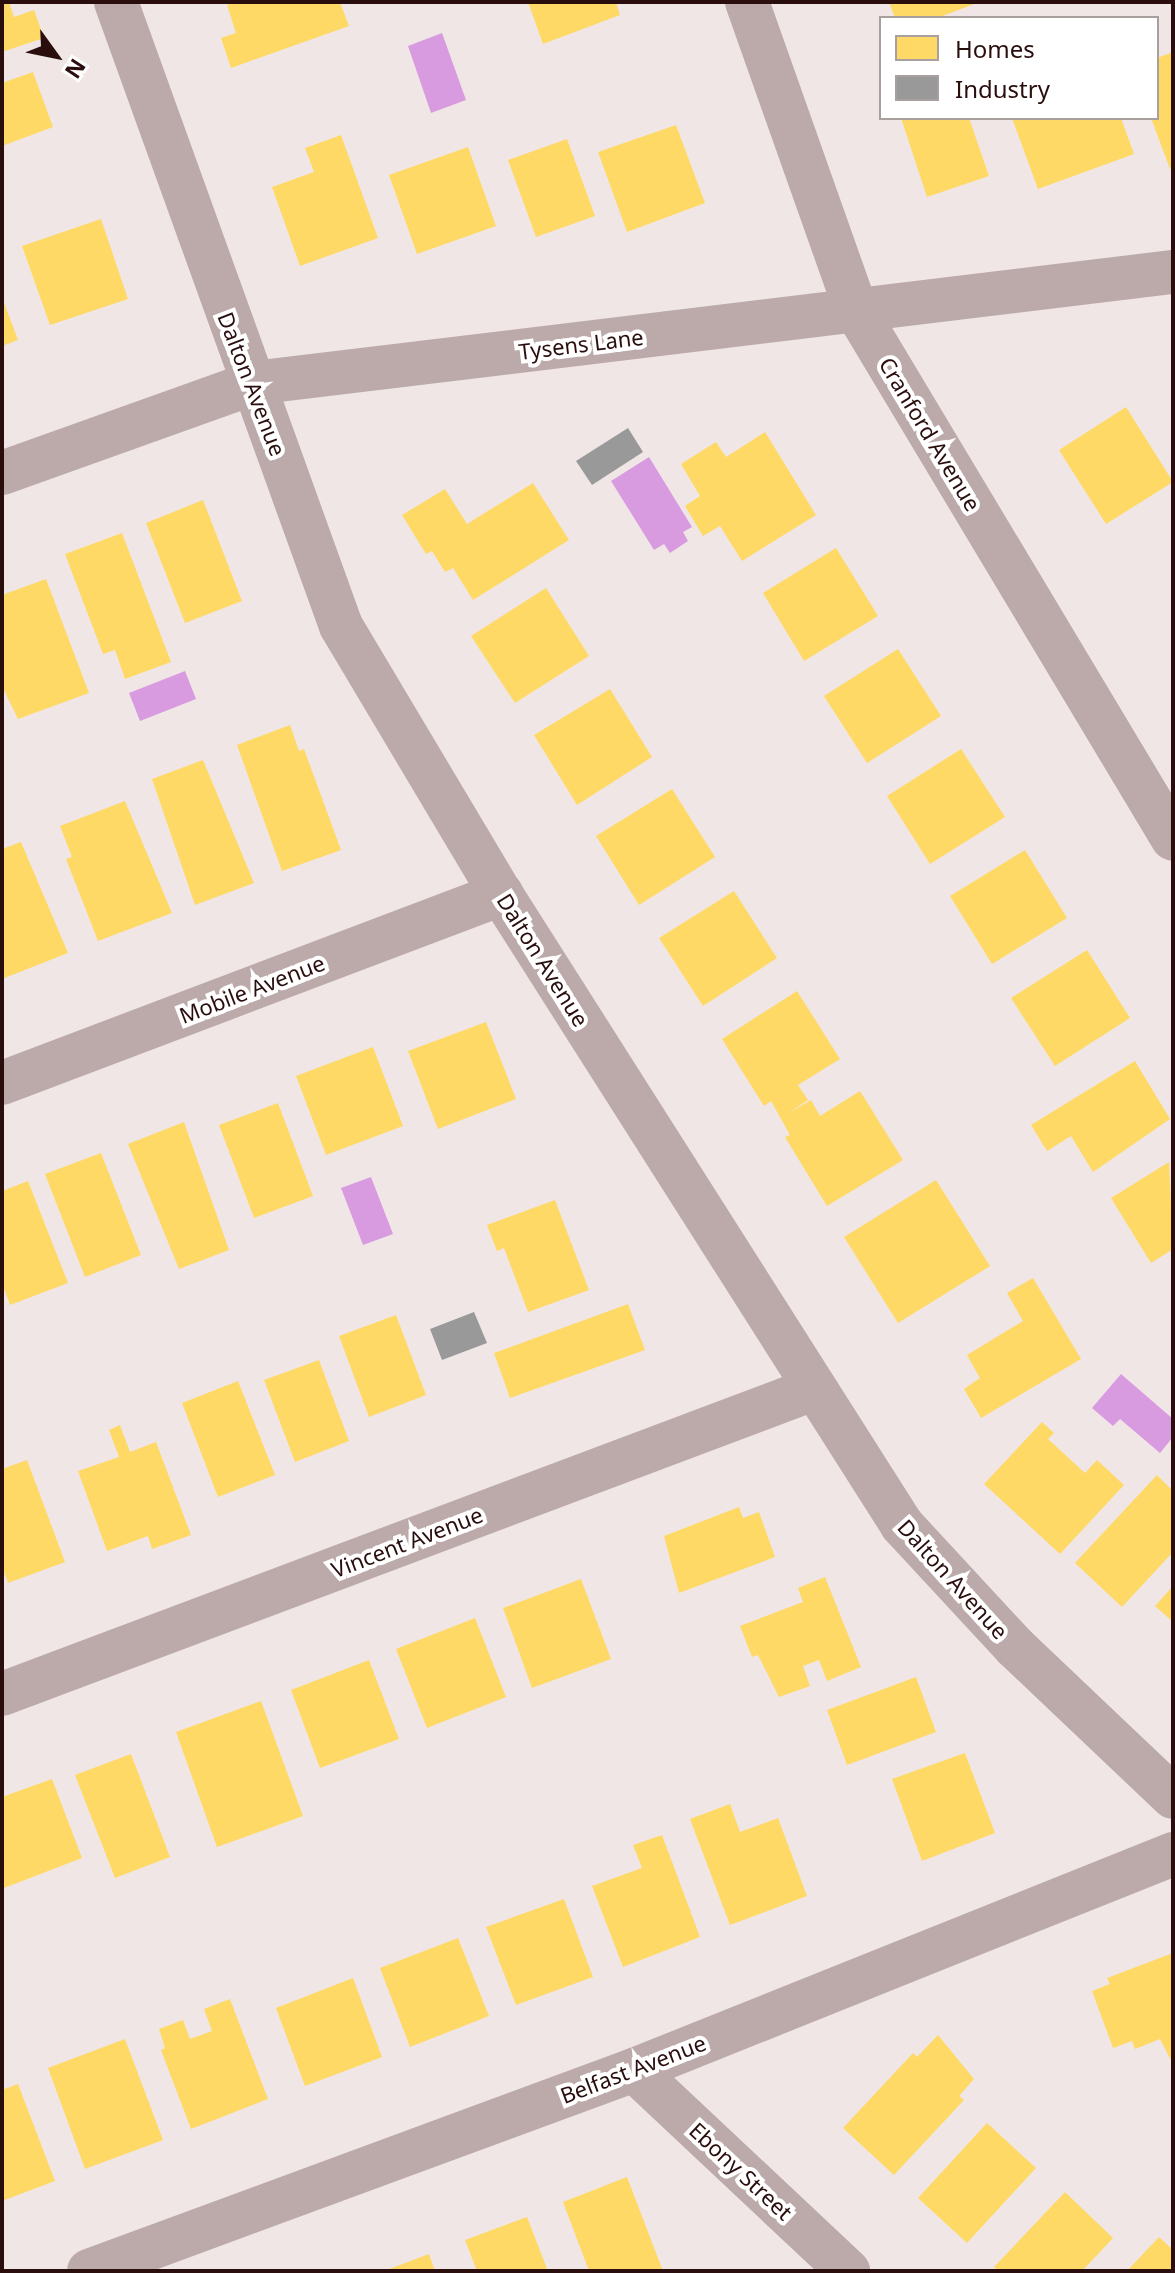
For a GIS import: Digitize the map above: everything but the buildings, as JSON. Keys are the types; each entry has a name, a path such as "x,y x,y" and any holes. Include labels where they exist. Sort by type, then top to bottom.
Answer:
{"street":[{"name":"Dalton Avenue","path":"116,2 341,626 501,894 902,1525 1015,1647 1173,1797"},
{"name":"Cranford Avenue","path":"747,2 857,312 1173,839"},
{"name":"Tysens Lane","path":"2,473 254,383 1173,272"},
{"name":"Mobile Avenue","path":"2,1083 501,894"},
{"name":"Vincent Avenue","path":"2,1694 813,1389"},
{"name":"Belfast Avenue","path":"89,2271 634,2070 1173,1854"},
{"name":"Ebony Street","path":"634,2070 848,2271"}],"shaded area":[{"path":"442,33 466,100 431,113 408,46"},
{"path":"649,457 692,527 683,532 688,541 670,553 664,544 654,550 611,481"},
{"path":"185,671 196,699 140,721 129,693"},
{"path":"371,1177 393,1234 363,1245 341,1188"},
{"path":"1121,1374 1173,1419 1173,1437 1160,1453 1120,1419 1113,1426 1092,1408"}]}
